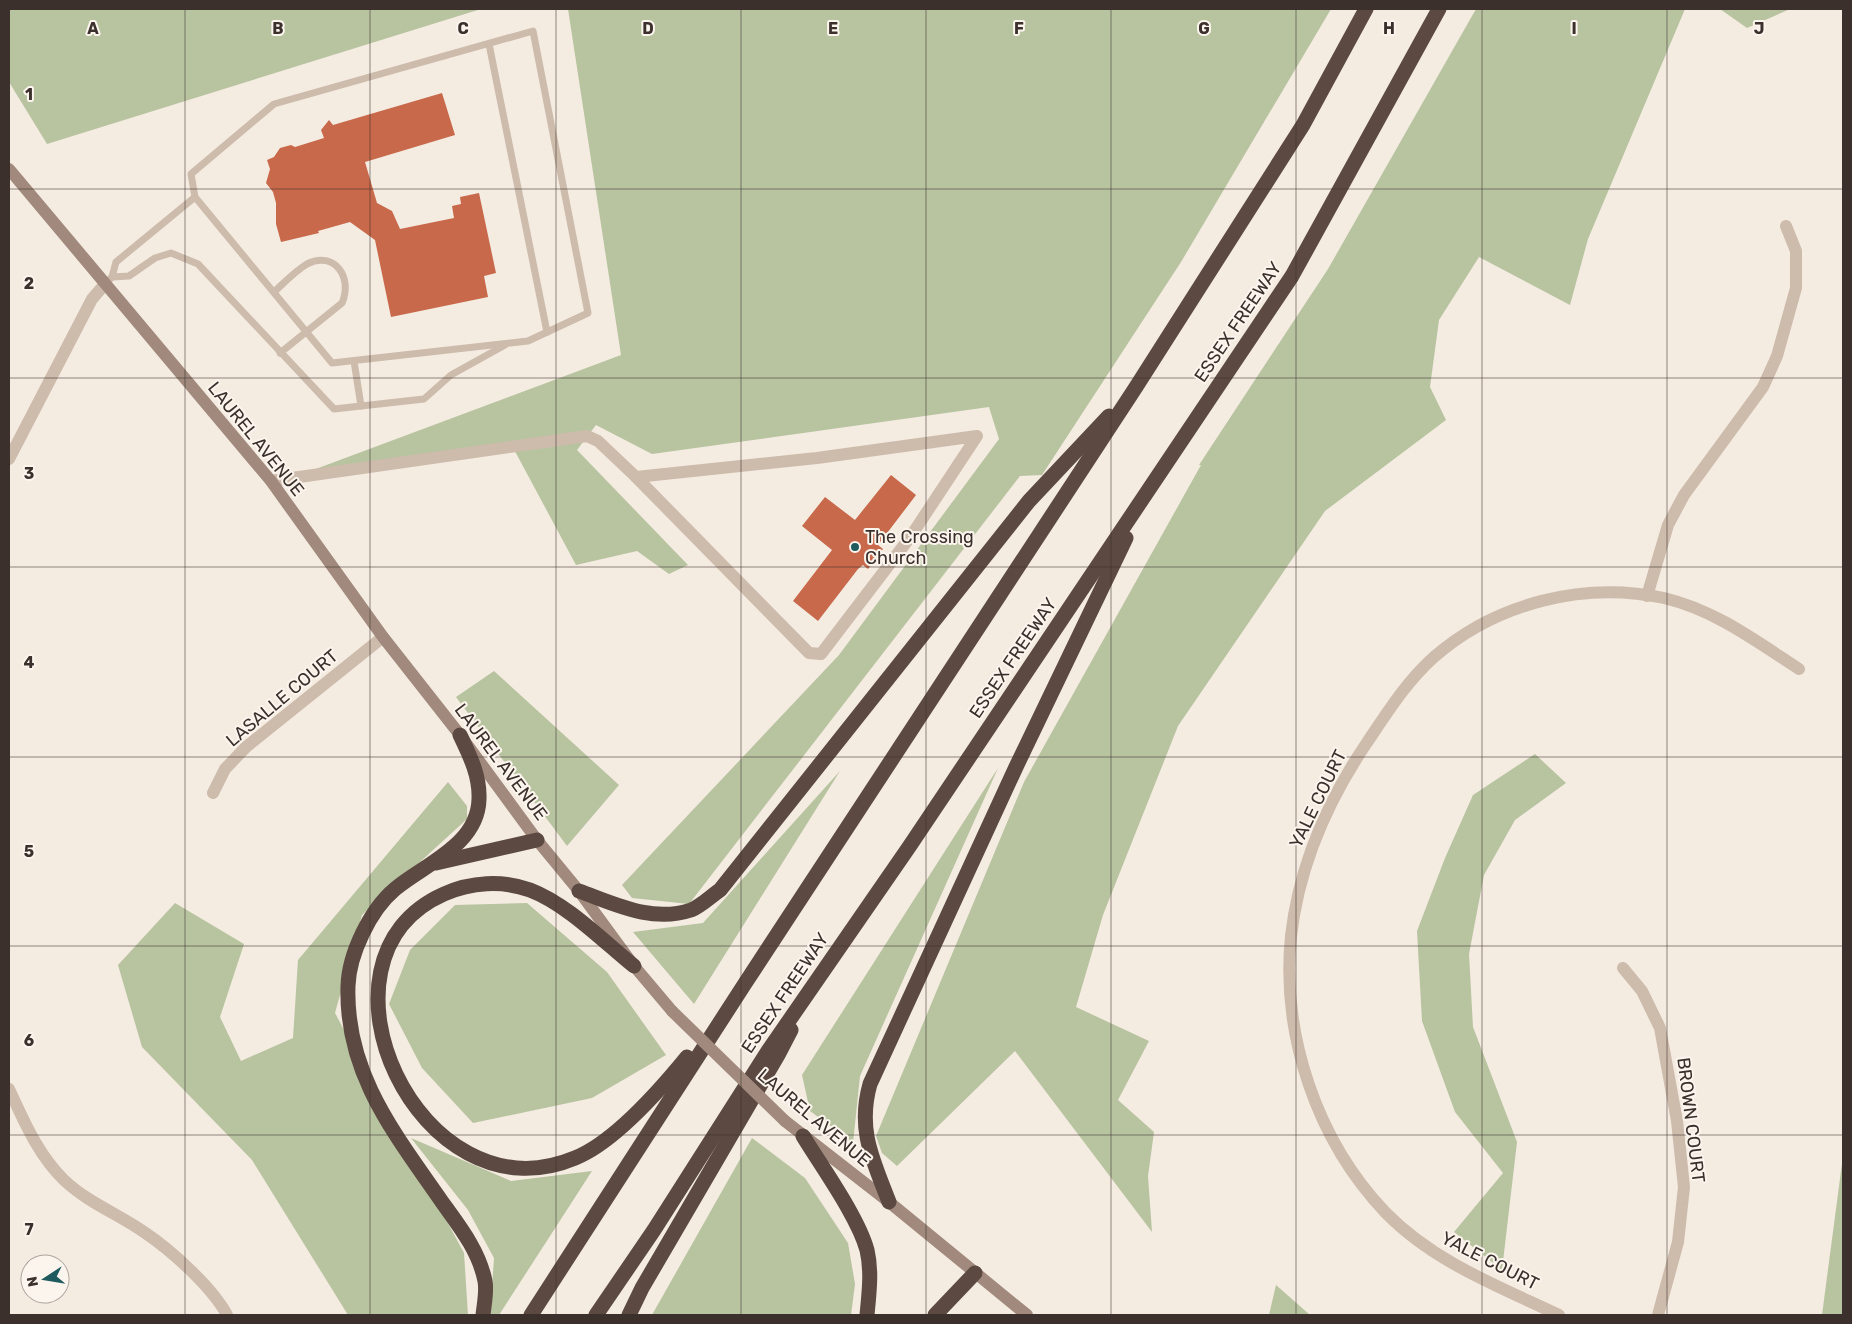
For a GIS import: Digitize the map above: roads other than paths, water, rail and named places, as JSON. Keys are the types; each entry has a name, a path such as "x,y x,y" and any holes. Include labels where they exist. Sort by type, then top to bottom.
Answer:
{"highway":[{"path":"531,1315 744,985 1136,387 1303,124 1366,9"},
{"name":"ESSEX FREEWAY","path":"596,1315 654,1230 768,1050 909,847 1292,276 1439,9"},
{"path":"579,891 638,913 670,914 692,909 720,890 1029,501 1136,387"},
{"path":"889,1202 870,1152 866,1134 864,1115 870,1084 1016,767 1147,493"},
{"path":"460,735 476,770 479,800 477,812 470,830 434,863 394,890 369,921 360,937 348,983 350,1034 356,1056 380,1111 477,1254 486,1284 483,1315"},
{"path":"434,863 537,840"},
{"path":"634,966 561,907 532,891 507,885 480,884 459,888 436,898 409,919 398,931 384,958 378,989 378,1013 383,1038 399,1080 424,1120 437,1133 477,1159 530,1168 574,1159 596,1147 657,1095 744,985"},
{"path":"629,1315 642,1288 778,1055 816,979"},
{"path":"803,1136 848,1210 866,1250 870,1286 866,1315"},
{"path":"935,1315 975,1273"}],"main road":[{"name":"LAUREL AVENUE","path":"9,169 108,280 270,481 383,638 460,735 537,840 579,891 634,966 672,1011 785,1121 889,1202 1027,1315"}],"street":[{"path":"1647,596 1668,525 1684,495 1763,387 1777,356 1796,288 1796,251 1786,226"},
{"path":"9,459 92,298 108,280"},
{"path":"270,481 587,436 598,441 636,476 809,653 821,654 911,536 977,436 817,458 636,476"},
{"name":"YALE COURT","path":"1559,1315 1452,1264 1410,1236 1384,1211 1360,1182 1322,1119 1308,1084 1298,1048 1292,1012 1290,975 1291,938 1296,901 1318,830 1352,765 1397,698 1434,658 1479,626 1529,604 1583,593 1610,592 1647,596 1691,606 1719,617 1799,669"},
{"name":"LASALLE COURT","path":"213,793 225,769 246,747 383,638"},
{"name":"BROWN COURT","path":"1623,968 1642,991 1660,1028 1678,1130 1684,1188 1678,1242 1658,1315"},
{"path":"9,1089 32,1140 64,1180 145,1233 182,1263 227,1315"}],"lane":[{"path":"533,31 588,313 528,341 332,363 195,197 191,174 274,104 533,31"},
{"path":"489,44 547,332"},
{"path":"108,280 116,262 195,197"},
{"path":"108,280 129,276 155,258 171,253 183,256 198,264 334,409 424,399 451,375 508,343"},
{"path":"274,292 307,265 316,261 330,263 341,270 346,281 346,293 342,303 280,353"},
{"path":"354,360 360,406"}],"place":[{"name":"The Crossing Church","path":"855,547"}]}
